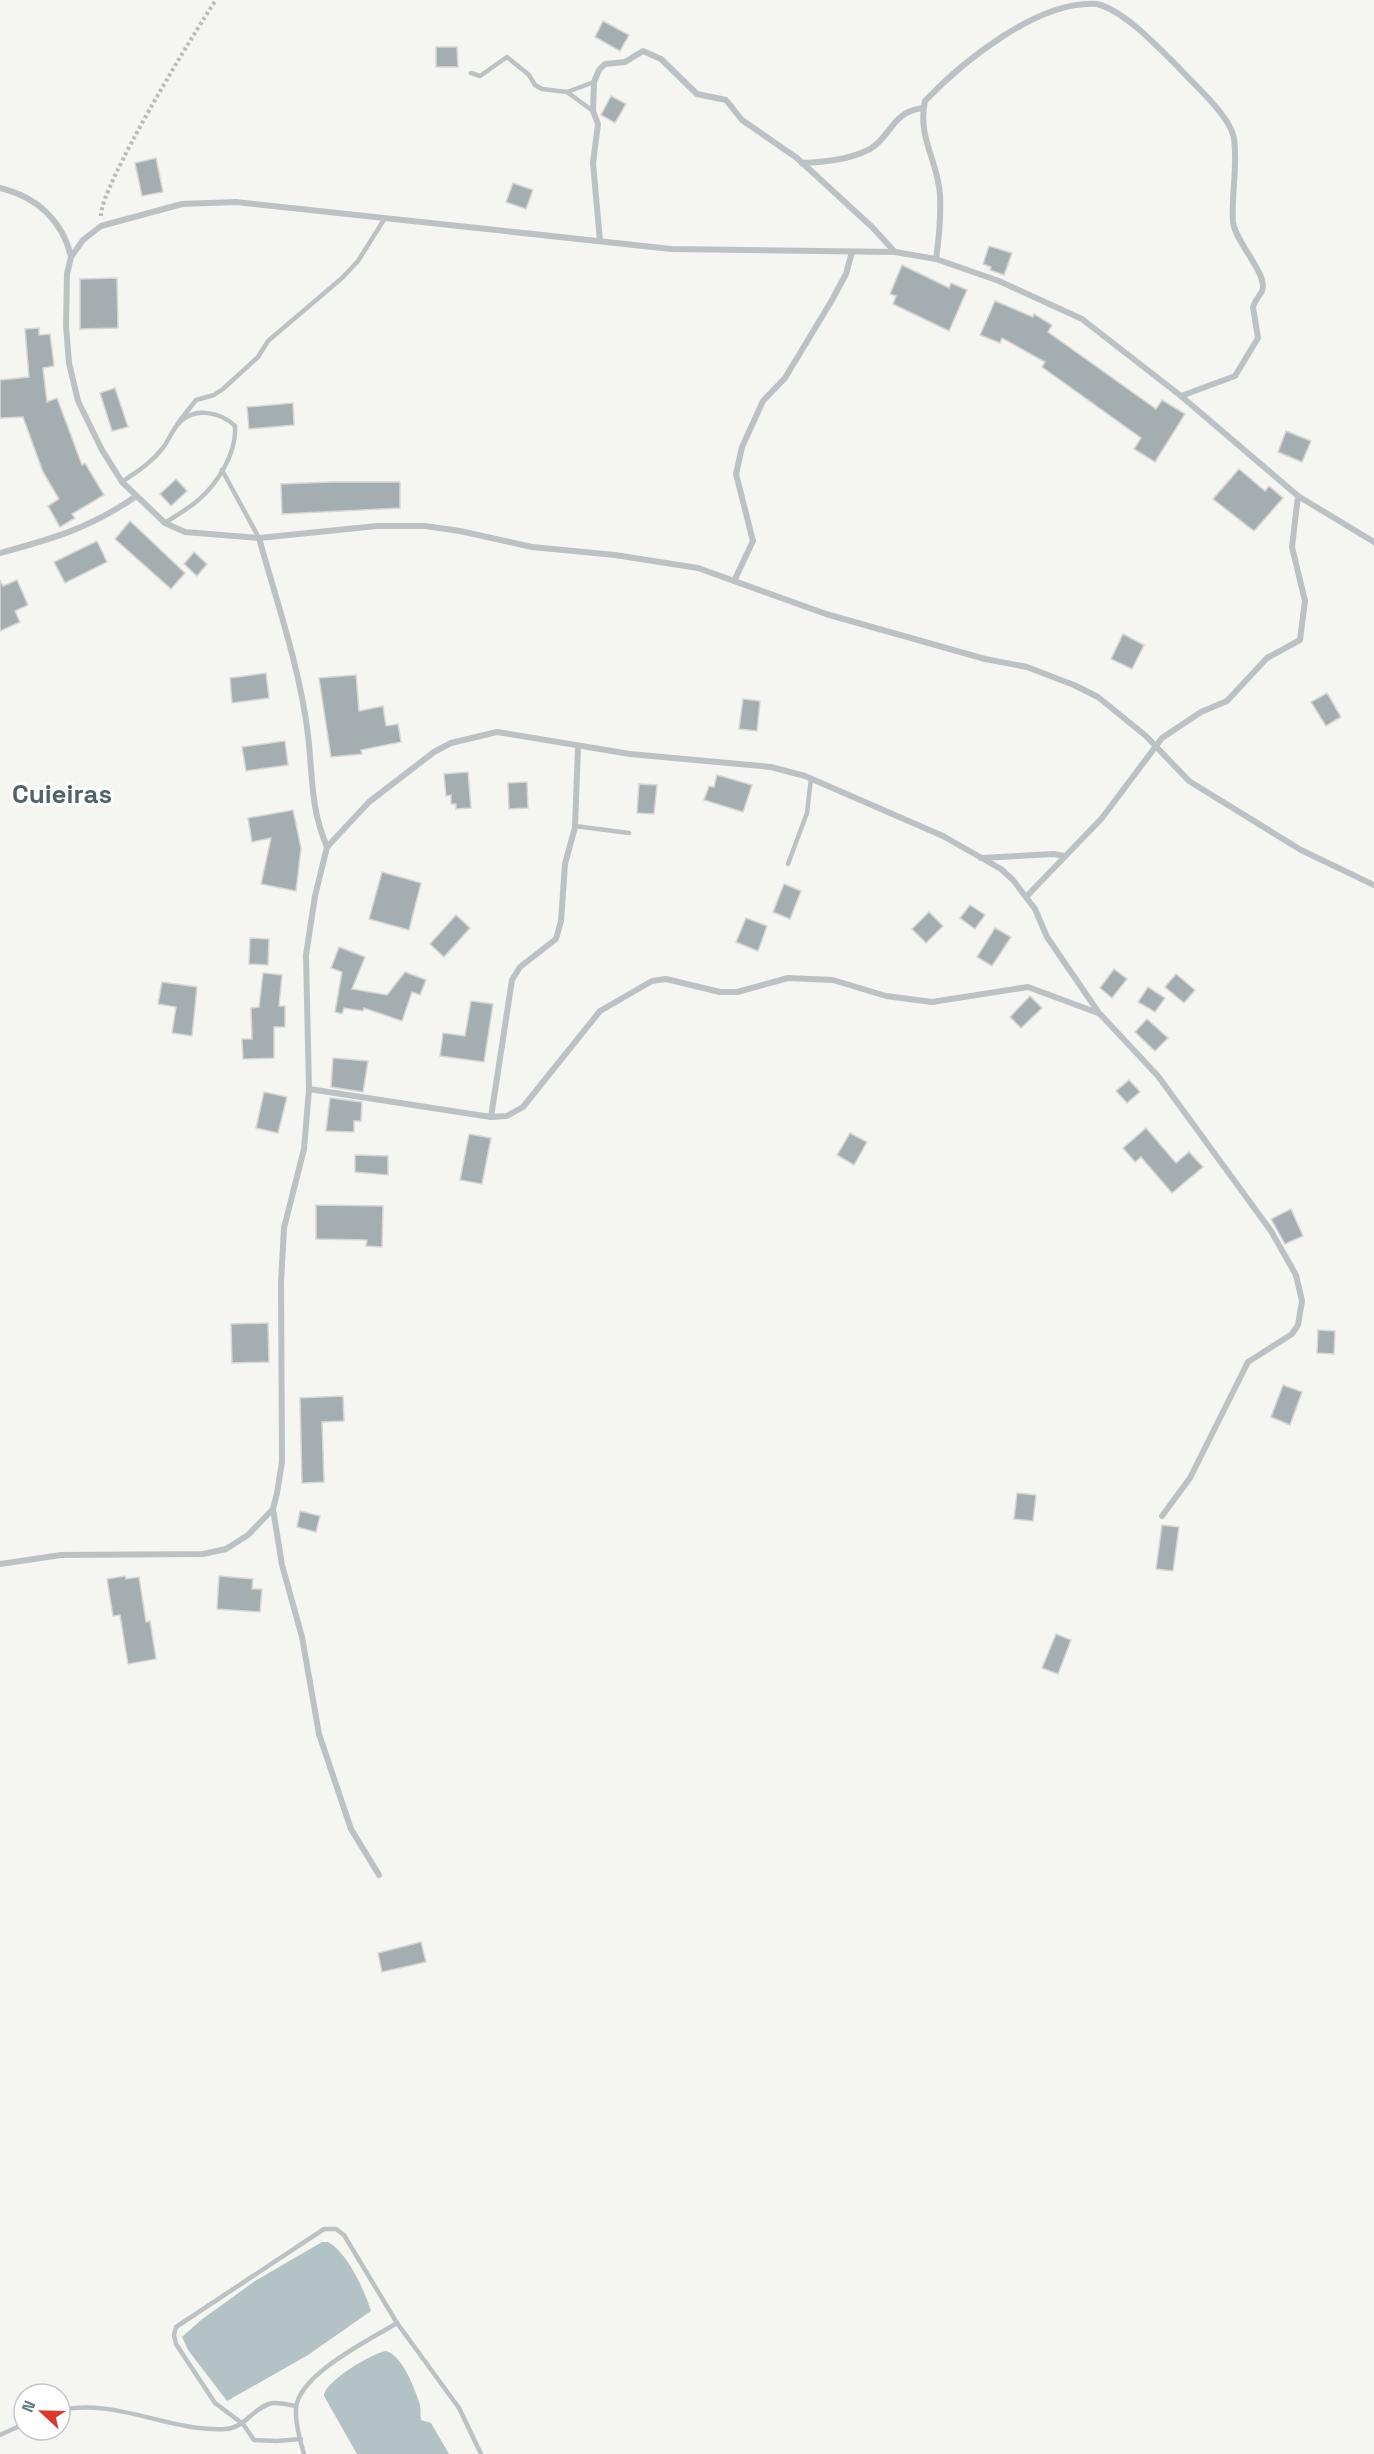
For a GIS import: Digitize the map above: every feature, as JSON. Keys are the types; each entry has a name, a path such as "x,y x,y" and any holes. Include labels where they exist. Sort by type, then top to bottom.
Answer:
{"street":[{"path":"936,259 940,233 940,192 922,131 925,101 944,81 1010,27 1053,6 1074,3 1097,4 1117,12 1199,89 1223,116 1234,138 1233,222 1237,236 1262,278 1263,290 1253,307 1258,338 1235,376 1181,396"},
{"path":"600,241 593,164 598,124 593,111 594,82 598,70 605,64 626,62 643,51 661,58 697,94 726,100 742,120 802,163 872,227 895,252"},
{"path":"802,163 836,160 872,148 900,116 910,110 923,108"},
{"path":"0,188 29,200 51,214 68,241 71,257"},
{"path":"1374,542 1298,496 1181,396 1082,319 999,281 936,259 895,252 671,249 236,202 182,204 101,226 83,240 71,257 67,274 66,326 69,363 75,392 102,450 123,482 135,497 165,523 185,532 259,538 377,526 425,526 460,531 532,548 660,561 698,568 826,614 985,659 1049,674 1098,697 1156,746 1189,781 1301,850 1374,885"},
{"path":"734,580 753,541 736,474 742,447 763,401 784,378 832,300 846,274 852,252"},
{"path":"1026,897 1102,818 1156,746 1175,728 1227,701 1267,658 1300,640 1305,601 1292,548 1298,496"},
{"path":"0,553 56,538 104,519 135,497"},
{"path":"259,538 295,664 308,735 316,820 327,847"},
{"path":"379,1875 351,1829 319,1734 302,1638 282,1565 273,1509 282,1462 281,1282 284,1228 304,1149 309,1089 306,956 315,896 327,847 369,802 434,752 451,743 497,732 630,754 771,767 811,778 943,836 1001,869 1035,909 1047,937 1099,1013 1130,1043 1158,1076 1271,1231 1296,1275 1302,1301 1298,1325 1292,1334 1248,1362 1190,1478 1162,1516"},
{"path":"491,1117 512,980 520,967 556,939 561,921 565,864 575,826 578,746"},
{"path":"980,858 1054,854 1064,856"},
{"path":"309,1089 491,1117 507,1116 523,1107 600,1011 652,981 666,979 720,992 737,992 788,978 833,981 886,996 932,1002 1028,987 1099,1013"},
{"path":"0,1564 61,1556 203,1554 226,1549 248,1535 273,1509"}],"lane":[{"path":"471,73 480,75 507,57 542,89 567,92 594,82"},
{"path":"567,92 593,111"},
{"path":"123,482 163,448 178,423 196,400 214,395 223,389 258,357 268,341 342,278 358,261 385,218"},
{"path":"165,523 195,503 210,489 222,470 236,438 235,426 226,417 214,413 187,417 178,423"},
{"path":"222,470 259,538"},
{"path":"788,864 807,813 811,778"},
{"path":"575,826 629,833"},
{"path":"301,2439 254,2440 243,2424 215,2403 176,2344 174,2335 182,2321 324,2229 336,2229 344,2235 397,2323 459,2408 481,2454"},
{"path":"304,2454 296,2406 306,2386 321,2370 397,2323"},
{"path":"72,2409 118,2411 201,2427 227,2429 243,2424 253,2412 270,2403 296,2406"}],"path":[{"path":"101,226 101,207 121,165 195,32 216,0"}],"shaded area":[{"path":"322,2242 328,2242 342,2254 360,2283 371,2311 308,2355 227,2401 188,2350 182,2337 201,2320 255,2281"},
{"path":"386,2351 398,2359 403,2366 418,2398 421,2420 431,2423 449,2454 357,2454 324,2396 326,2390 340,2376 370,2357"}],"building":[{"path":"603,21 629,35 620,51 595,37"},
{"path":"436,47 457,47 458,67 436,67"},
{"path":"611,96 626,104 615,123 601,115"},
{"path":"156,158 163,192 142,196 135,163"},
{"path":"513,183 533,190 526,209 506,202"},
{"path":"989,246 1012,253 1004,275 990,270 991,267 983,264"},
{"path":"902,265 949,288 951,283 967,290 949,331 893,304 896,296 890,294"},
{"path":"117,278 118,328 80,329 80,279"},
{"path":"995,301 1033,317 1034,314 1052,325 1048,332 1156,409 1162,400 1185,414 1155,462 1134,449 1141,438 1042,367 1045,362 1002,338 1000,343 980,335"},
{"path":"39,328 39,335 50,334 54,366 43,368 47,402 57,398 82,465 85,463 104,495 72,514 75,518 60,527 48,506 59,499 43,472 23,417 0,418 0,380 29,377 25,329"},
{"path":"115,388 128,427 112,431 100,393"},
{"path":"293,403 294,425 249,429 247,407"},
{"path":"1286,431 1311,441 1302,462 1278,452"},
{"path":"1239,469 1265,491 1269,486 1283,498 1254,531 1213,499"},
{"path":"176,479 187,491 171,506 160,494"},
{"path":"400,482 400,508 282,514 281,484"},
{"path":"130,521 185,573 171,589 115,539"},
{"path":"97,541 107,562 65,583 54,562"},
{"path":"194,552 207,564 197,576 184,564"},
{"path":"0,580 3,586 17,580 28,605 15,611 20,622 0,631"},
{"path":"1123,634 1144,645 1132,669 1111,659"},
{"path":"266,673 269,698 232,703 230,678"},
{"path":"356,675 359,711 383,706 386,726 398,724 401,742 361,750 362,754 331,757 319,678"},
{"path":"1327,693 1341,717 1326,726 1311,702"},
{"path":"743,699 760,701 757,731 739,729"},
{"path":"285,741 288,765 246,771 242,747"},
{"path":"468,772 471,808 456,809 456,804 451,804 451,795 446,796 444,774"},
{"path":"717,775 752,785 743,812 704,800 709,786 714,787"},
{"path":"527,782 528,808 509,809 508,783"},
{"path":"639,784 657,785 654,814 637,813"},
{"path":"293,810 301,848 296,891 261,884 271,838 252,842 248,818"},
{"path":"382,872 421,883 409,930 369,919"},
{"path":"784,884 801,891 790,919 773,912"},
{"path":"970,905 985,915 975,929 960,918"},
{"path":"929,912 943,926 926,943 912,929"},
{"path":"456,915 470,928 444,957 430,944"},
{"path":"746,918 767,926 758,951 736,942"},
{"path":"995,928 1011,937 992,966 977,957"},
{"path":"250,938 269,939 268,965 249,964"},
{"path":"339,947 365,957 352,989 387,995 405,972 426,980 420,995 412,992 402,1021 364,1008 363,1011 344,1008 342,1014 335,1012 342,972 331,968"},
{"path":"1114,969 1127,979 1112,998 1100,988"},
{"path":"263,973 282,975 279,1006 285,1006 285,1027 274,1027 274,1058 243,1059 242,1039 252,1039 251,1008 259,1007"},
{"path":"1176,974 1195,990 1184,1003 1165,987"},
{"path":"162,982 197,987 192,1036 172,1033 176,1007 158,1004"},
{"path":"1148,987 1165,998 1155,1012 1138,1002"},
{"path":"1030,996 1042,1008 1021,1028 1010,1017"},
{"path":"471,1001 493,1004 484,1062 440,1056 443,1033 465,1036"},
{"path":"1147,1019 1168,1038 1155,1051 1135,1032"},
{"path":"333,1058 368,1061 363,1092 331,1087"},
{"path":"1129,1080 1140,1092 1127,1103 1116,1091"},
{"path":"264,1092 287,1097 278,1133 256,1128"},
{"path":"330,1098 362,1102 361,1121 354,1121 354,1132 326,1131"},
{"path":"1146,1128 1176,1163 1189,1152 1203,1167 1172,1193 1141,1157 1135,1162 1123,1148"},
{"path":"850,1133 867,1142 854,1165 837,1155"},
{"path":"469,1134 491,1138 482,1184 460,1180"},
{"path":"355,1155 388,1156 388,1175 355,1172"},
{"path":"316,1205 383,1206 382,1247 366,1246 367,1240 316,1239"},
{"path":"1291,1209 1303,1236 1285,1244 1271,1219"},
{"path":"268,1323 269,1362 232,1363 231,1324"},
{"path":"1318,1330 1335,1331 1334,1354 1317,1353"},
{"path":"1283,1385 1302,1392 1290,1425 1271,1417"},
{"path":"343,1396 344,1421 322,1422 324,1482 302,1483 300,1398"},
{"path":"1017,1493 1036,1495 1033,1521 1014,1519"},
{"path":"300,1511 320,1516 316,1532 297,1527"},
{"path":"1162,1525 1179,1527 1173,1571 1156,1569"},
{"path":"125,1576 126,1579 139,1577 146,1622 150,1621 156,1659 128,1664 120,1615 113,1616 107,1579"},
{"path":"219,1576 253,1579 252,1589 262,1589 260,1612 217,1609"},
{"path":"1056,1634 1071,1640 1058,1674 1042,1668"},
{"path":"421,1942 426,1962 382,1972 378,1953"}],"district":[{"name":"Cuieiras","path":"62,794"}]}
